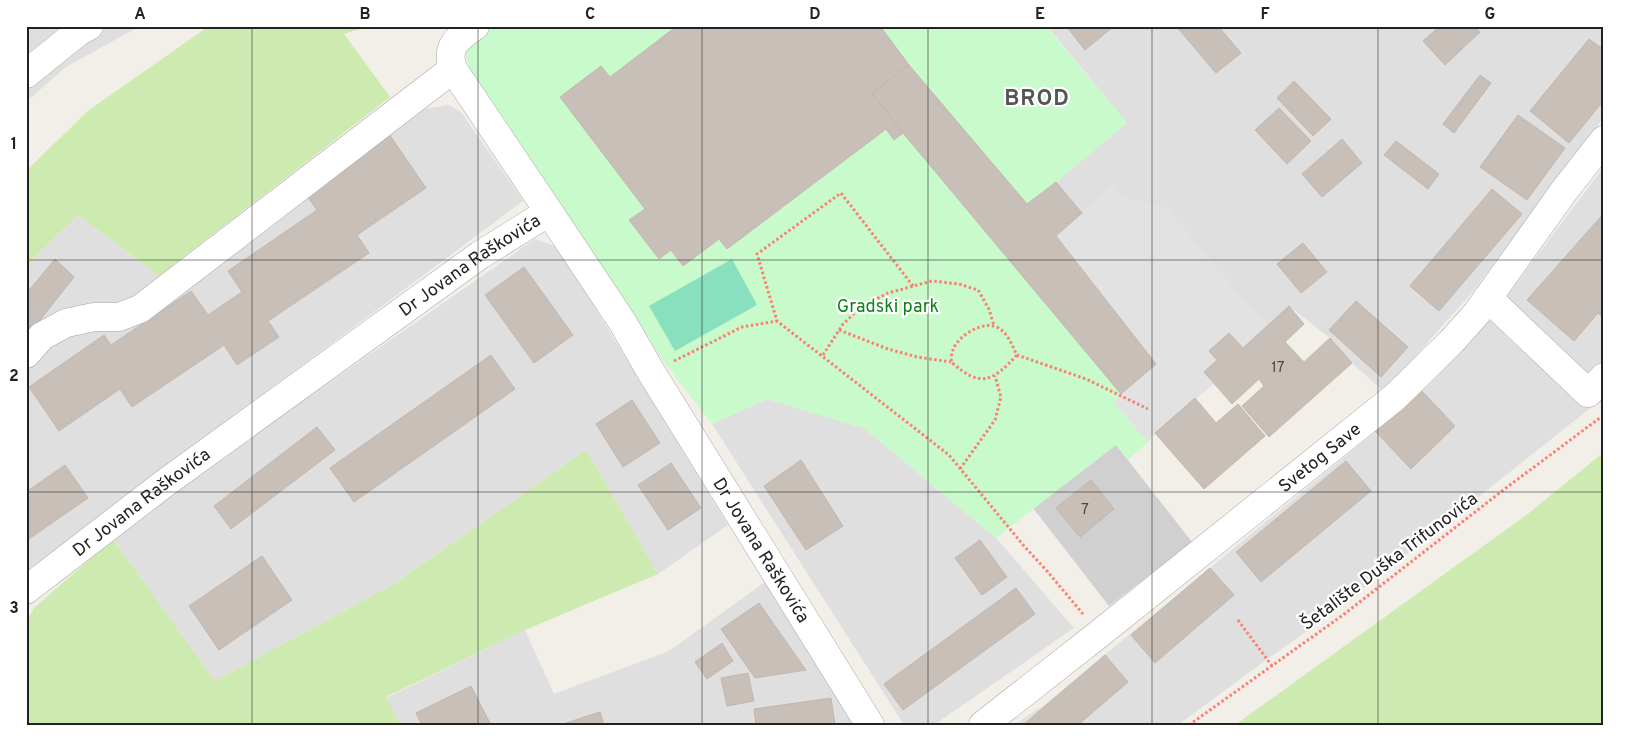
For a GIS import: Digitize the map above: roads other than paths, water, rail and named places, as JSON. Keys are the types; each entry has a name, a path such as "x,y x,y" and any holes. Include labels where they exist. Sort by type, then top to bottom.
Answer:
{"street":[{"path":"26,74 78,32 89,26"},
{"path":"475,26 459,36 450,52 451,62 550,212"},
{"path":"26,354 42,336 66,323 94,317 119,317 140,309 454,69"},
{"name":"Svetog Save","path":"983,725 1395,397 1452,341 1488,298 1564,191 1604,140"},
{"name":"Dr Jovana Raškovića","path":"26,590 166,483 480,255 550,212 623,323 651,372 870,725"},
{"path":"1488,298 1588,393 1604,377"}],"district":[{"name":"BROD","path":"1037,97"}],"park label":[{"name":"Gradski park","path":"888,306"}]}
